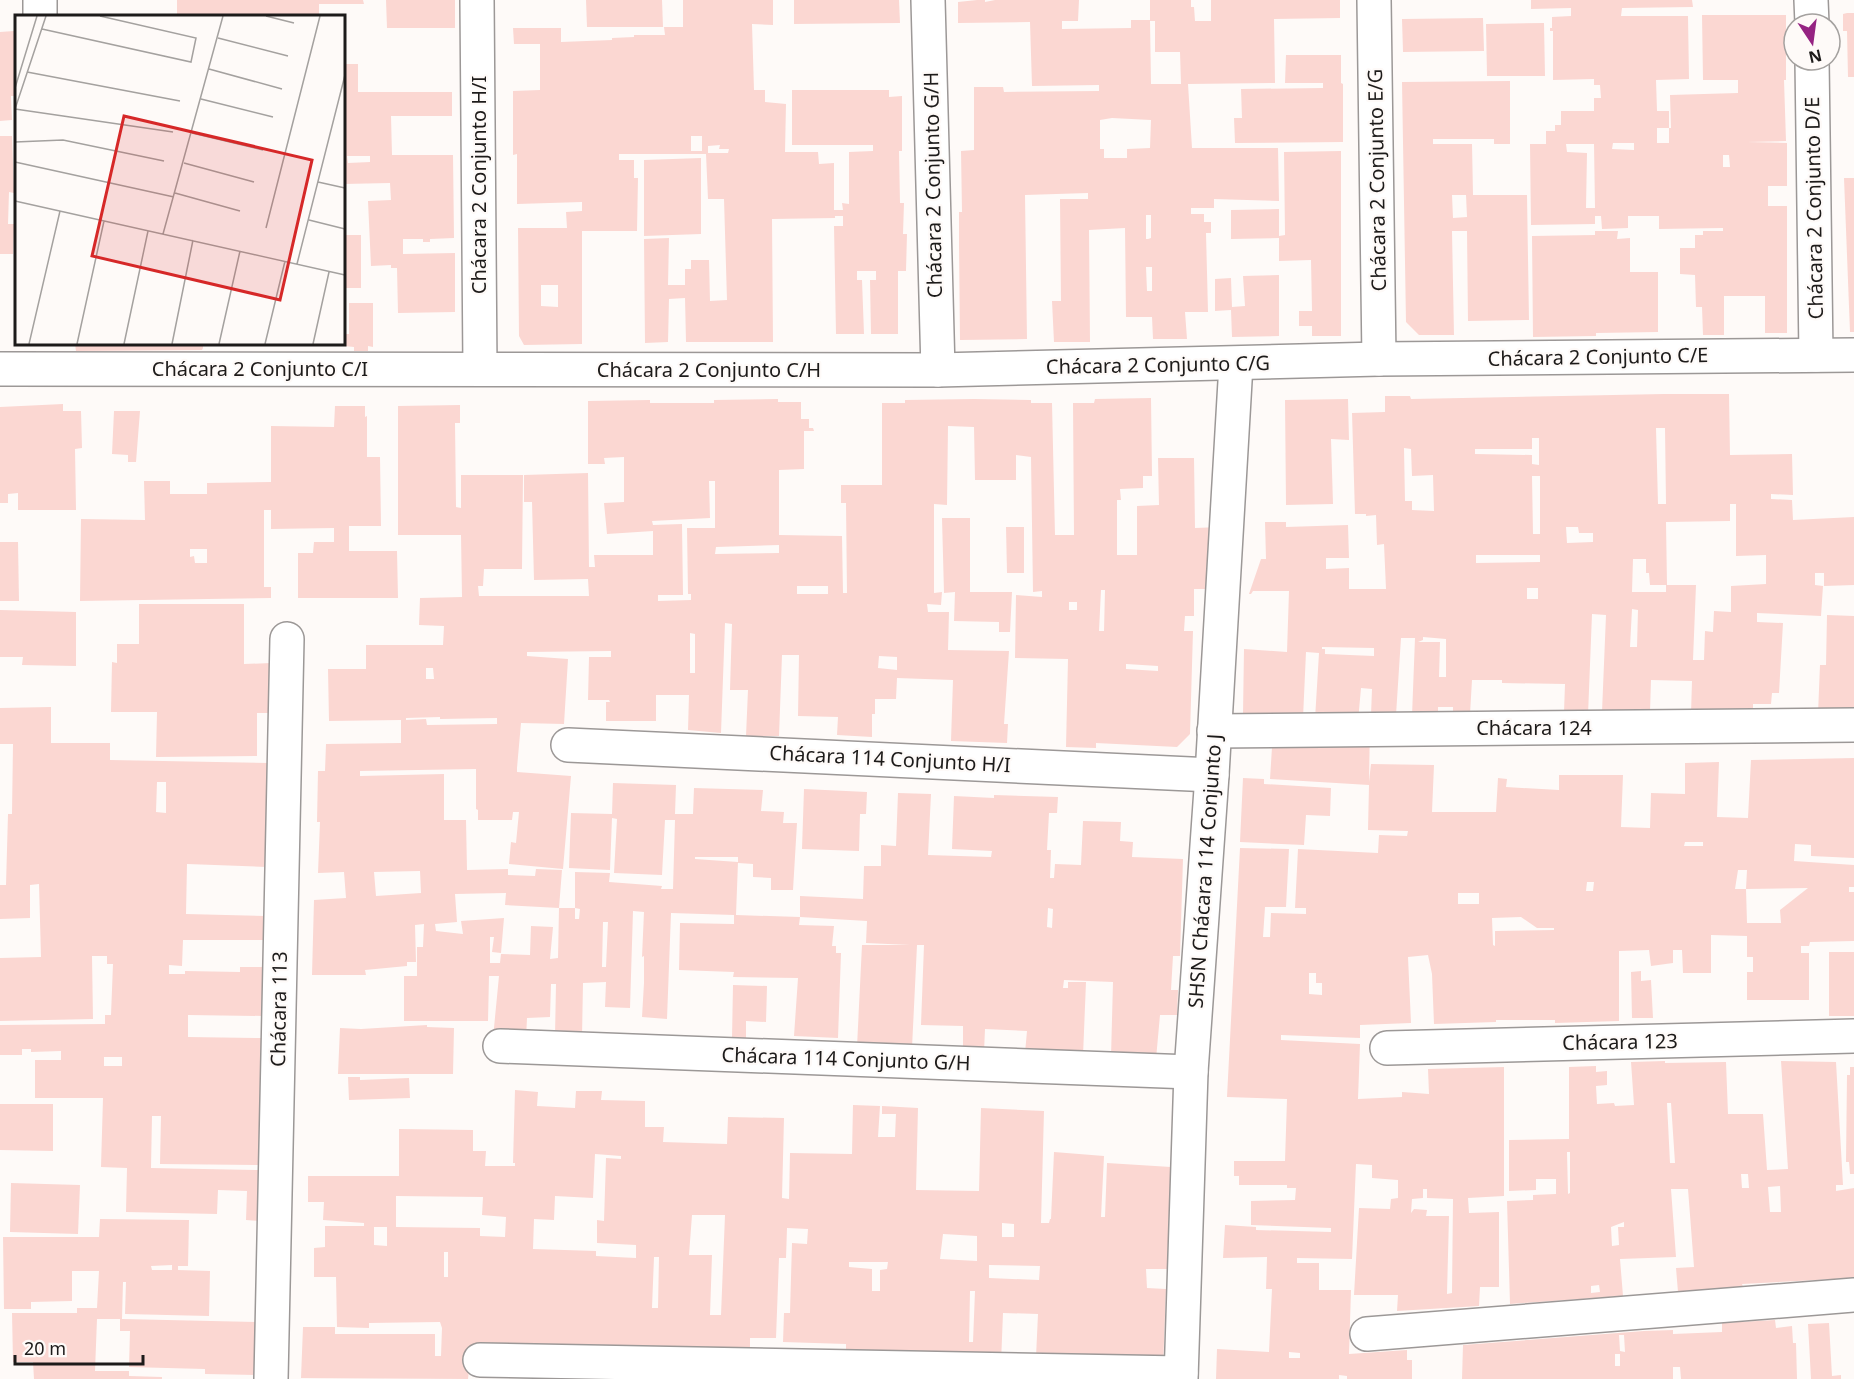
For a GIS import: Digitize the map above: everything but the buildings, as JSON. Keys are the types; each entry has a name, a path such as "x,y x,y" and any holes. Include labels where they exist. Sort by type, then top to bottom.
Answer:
{"street":[{"name":"Chácara 2 Conjunto H/I","path":"477,0 480,369"},
{"name":"Chácara 2 Conjunto G/H","path":"928,0 938,370"},
{"name":"Chácara 2 Conjunto E/G","path":"1374,0 1379,359"},
{"name":"Chácara 2 Conjunto D/E","path":"1812,72 1816,355"},
{"name":"Chácara 2 Conjunto C/E","path":"1379,359 1854,355"},
{"name":"Chácara 2 Conjunto C/I","path":"0,369 40,356 480,369"},
{"name":"Chácara 2 Conjunto C/G","path":"938,370 1379,359"},
{"name":"SHSN Chácara 114 Conjunto J","path":"1181,1376 1191,1072 1215,731 1236,364"},
{"name":"Chácara 2 Conjunto C/H","path":"480,369 938,370"},
{"name":"Chácara 113","path":"271,1379 287,639"},
{"name":"Chácara 124","path":"1215,731 1854,726"},
{"name":"Chácara 114 Conjunto H/I","path":"568,745 1212,775"},
{"name":"Chácara 123","path":"1387,1048 1854,1036"},
{"name":"Chácara 114 Conjunto G/H","path":"500,1046 1191,1072"},
{"path":"1367,1334 1854,1295"},
{"path":"480,1360 1181,1376"}]}
